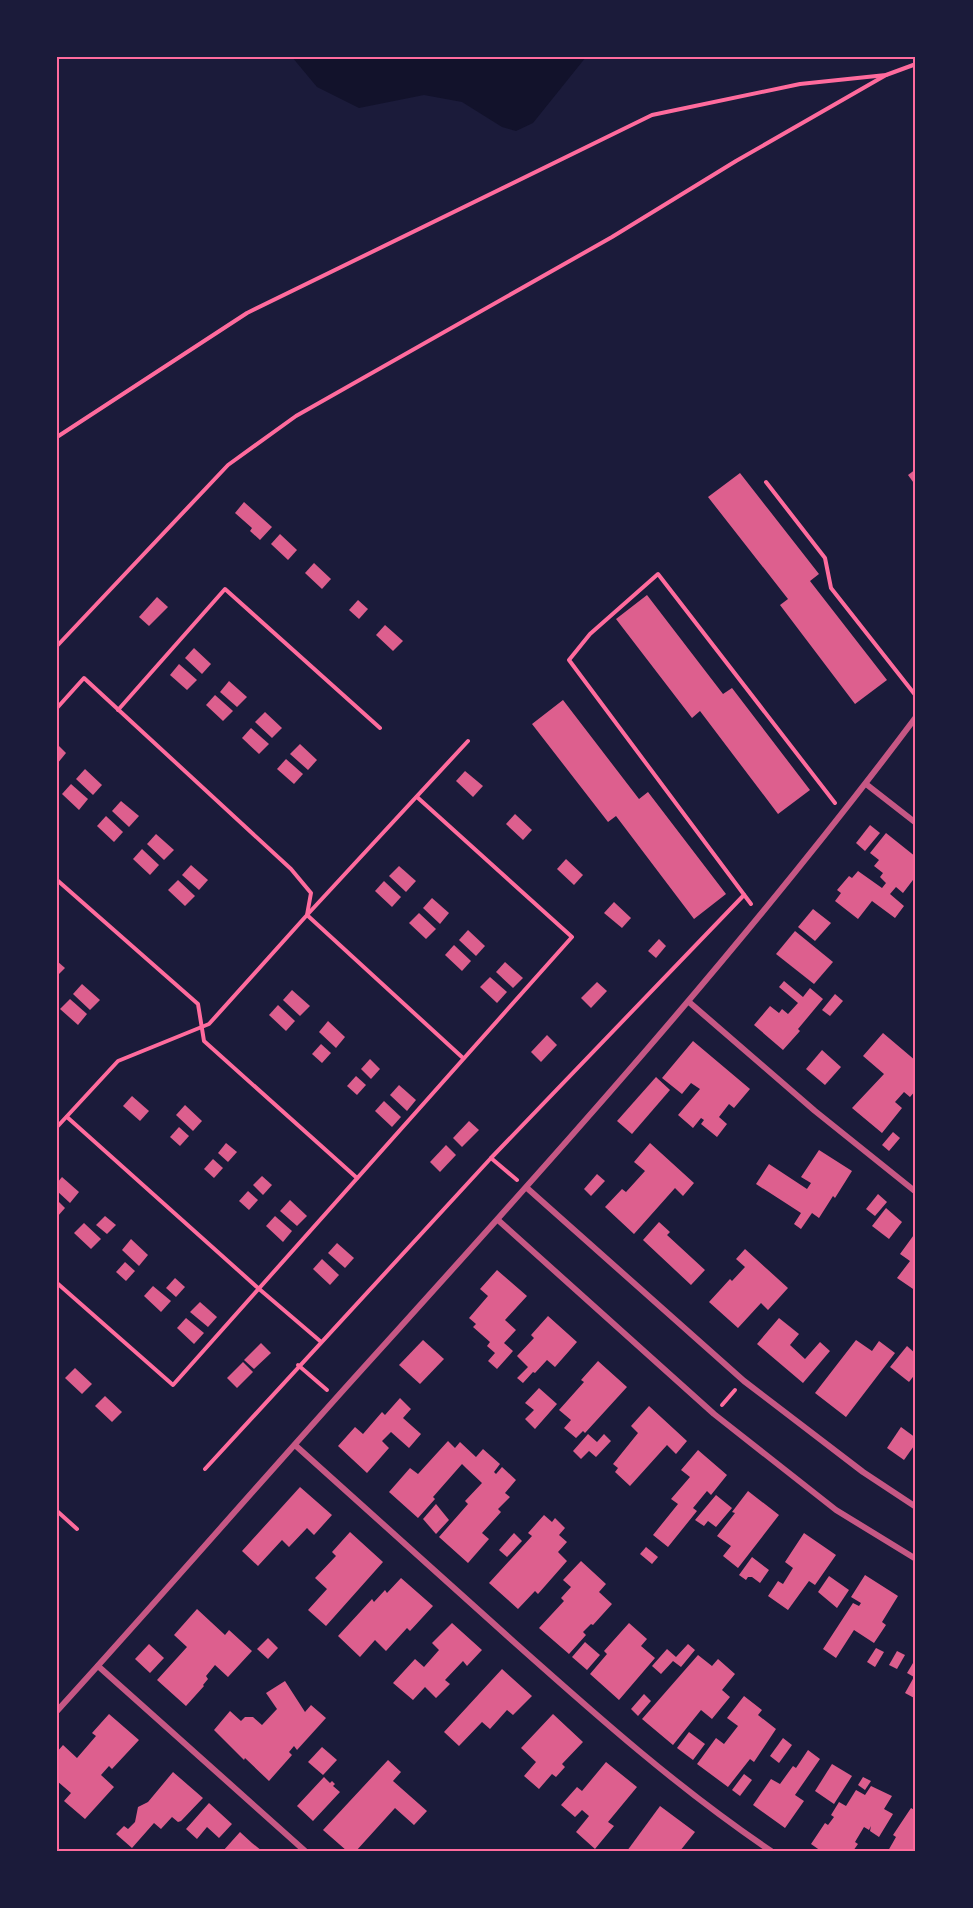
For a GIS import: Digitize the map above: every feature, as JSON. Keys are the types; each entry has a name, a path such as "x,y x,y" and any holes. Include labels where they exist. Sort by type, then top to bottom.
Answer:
{"street":[{"path":"57,1711 527,1188 689,1002 866,784 916,717"},
{"path":"866,784 916,823"},
{"path":"689,1002 815,1111 916,1192"},
{"path":"527,1188 744,1381 863,1472 916,1507"},
{"path":"498,1220 714,1414 837,1509 916,1559"},
{"path":"295,1445 589,1710 705,1806 771,1851"},
{"path":"98,1666 304,1851"}],"path":[{"path":"57,646 228,465 296,416 612,237 736,161 886,75 916,64"},
{"path":"57,437 247,313 652,115 801,84 886,75"},
{"path":"766,482 825,558 831,588 916,696"},
{"path":"760,915 569,660 590,634 658,574 842,813"},
{"path":"118,710 225,589 380,728"},
{"path":"57,708 84,678 291,869 311,893 307,915"},
{"path":"57,1127 118,1060 209,1024 468,741"},
{"path":"57,1283 172,1385 572,937 417,797"},
{"path":"57,880 198,1004 204,1041 357,1178"},
{"path":"205,1469 320,1341 491,1158 744,895"},
{"path":"307,915 463,1058"},
{"path":"67,1117 320,1341"},
{"path":"491,1158 527,1188"},
{"path":"298,1365 336,1398"},
{"path":"714,1414 744,1381"},
{"path":"57,1511 77,1529"}],"shaded area":[{"path":"292,57 586,57 533,123 516,131 502,127 462,102 424,95 359,108 317,87"}],"building":[{"path":"916,469 916,486 908,475"},
{"path":"740,473 819,574 810,581 887,680 855,704 780,605 788,599 708,497"},
{"path":"244,502 272,527 260,540 250,531 252,528 235,513"},
{"path":"280,534 297,550 288,560 271,544"},
{"path":"314,563 331,579 322,589 305,573"},
{"path":"647,595 723,694 732,688 810,790 778,814 700,711 692,718 616,619"},
{"path":"157,597 168,607 149,626 139,617"},
{"path":"358,600 368,609 359,619 349,610"},
{"path":"385,625 403,641 393,651 376,635"},
{"path":"194,648 211,664 202,674 185,658"},
{"path":"179,664 197,680 187,690 170,675"},
{"path":"229,681 247,697 237,707 220,692"},
{"path":"215,695 233,711 223,721 206,705"},
{"path":"563,700 639,799 648,792 726,894 694,919 616,816 608,822 532,724"},
{"path":"265,712 282,728 272,738 255,722"},
{"path":"251,728 269,744 259,754 242,738"},
{"path":"57,744 66,753 57,764"},
{"path":"300,744 317,760 308,770 290,754"},
{"path":"286,759 303,774 294,784 277,769"},
{"path":"85,769 102,785 93,795 76,779"},
{"path":"465,771 483,786 473,797 456,781"},
{"path":"71,784 88,799 79,810 62,794"},
{"path":"121,801 139,816 129,827 112,811"},
{"path":"515,814 532,830 523,840 506,824"},
{"path":"106,816 123,832 114,842 97,826"},
{"path":"870,825 880,833 865,851 856,843"},
{"path":"886,833 916,857 916,876 903,893 896,887 890,894 904,906 895,918 872,901 858,919 835,901 841,893 837,890 849,876 852,878 858,871 882,888 886,883 880,877 883,873 874,866 879,860 870,853"},
{"path":"156,834 174,850 164,860 147,844"},
{"path":"142,849 159,865 150,875 133,859"},
{"path":"566,859 583,875 574,885 557,869"},
{"path":"191,865 208,880 199,890 182,875"},
{"path":"399,866 416,881 406,892 389,876"},
{"path":"178,880 195,896 185,906 168,890"},
{"path":"384,881 401,897 392,907 375,891"},
{"path":"432,898 449,913 440,924 423,908"},
{"path":"614,902 631,918 622,928 604,913"},
{"path":"813,909 831,923 815,941 798,927"},
{"path":"419,913 436,929 426,939 409,923"},
{"path":"468,930 485,946 476,956 459,940"},
{"path":"795,931 833,962 814,984 776,954"},
{"path":"659,939 666,946 656,958 648,951"},
{"path":"454,945 471,961 462,971 445,955"},
{"path":"57,961 65,968 57,976"},
{"path":"505,962 523,978 513,988 496,972"},
{"path":"490,977 507,992 497,1003 480,987"},
{"path":"784,981 803,997 810,988 823,999 783,1050 754,1025 770,1006 779,1013 782,1009 788,1014 798,1003 779,987"},
{"path":"597,982 607,991 591,1008 581,998"},
{"path":"82,984 100,1000 90,1010 73,994"},
{"path":"292,990 310,1006 300,1016 283,1000"},
{"path":"835,994 843,1001 830,1016 822,1010"},
{"path":"70,999 87,1014 78,1025 60,1009"},
{"path":"278,1005 295,1021 286,1031 269,1015"},
{"path":"328,1021 345,1037 336,1048 319,1032"},
{"path":"883,1033 916,1061 913,1065 916,1067 916,1090 910,1097 904,1092 895,1102 902,1108 882,1133 852,1108 884,1074 863,1056"},
{"path":"547,1035 557,1045 541,1062 531,1052"},
{"path":"693,1041 750,1089 734,1108 729,1104 719,1117 727,1124 717,1137 701,1124 704,1120 701,1118 693,1128 678,1115 700,1089 691,1083 682,1094 662,1078"},
{"path":"321,1044 331,1053 322,1063 312,1054"},
{"path":"822,1050 841,1067 825,1085 806,1069"},
{"path":"370,1059 380,1069 371,1079 361,1069"},
{"path":"356,1076 366,1085 357,1095 347,1086"},
{"path":"656,1077 670,1090 632,1134 617,1121"},
{"path":"399,1085 416,1100 407,1111 390,1095"},
{"path":"132,1096 149,1111 140,1121 123,1106"},
{"path":"384,1101 401,1117 392,1127 375,1111"},
{"path":"185,1105 202,1121 193,1131 176,1115"},
{"path":"469,1121 479,1130 462,1147 453,1138"},
{"path":"179,1127 189,1136 180,1146 170,1137"},
{"path":"893,1132 900,1138 889,1151 882,1145"},
{"path":"226,1143 237,1152 228,1162 218,1153"},
{"path":"650,1143 694,1183 683,1196 675,1188 634,1234 605,1207 622,1189 626,1192 645,1171 634,1162"},
{"path":"446,1145 456,1155 440,1172 430,1162"},
{"path":"819,1150 852,1171 819,1218 812,1213 801,1229 794,1224 801,1213 756,1184 769,1164 807,1189 811,1183 801,1177"},
{"path":"213,1159 223,1168 214,1178 204,1169"},
{"path":"597,1174 605,1181 591,1196 584,1189"},
{"path":"262,1176 272,1185 263,1195 253,1185"},
{"path":"62,1177 79,1192 70,1203 57,1191 57,1183"},
{"path":"248,1191 258,1200 249,1210 239,1201"},
{"path":"878,1194 887,1202 875,1216 866,1209"},
{"path":"57,1200 65,1208 57,1217"},
{"path":"290,1200 307,1216 297,1226 280,1211"},
{"path":"886,1208 902,1222 889,1239 872,1226"},
{"path":"105,1216 116,1225 107,1234 96,1225"},
{"path":"275,1216 292,1231 283,1242 266,1226"},
{"path":"659,1222 670,1232 667,1235 705,1270 691,1285 643,1240"},
{"path":"84,1223 101,1239 91,1249 74,1233"},
{"path":"916,1232 916,1291 897,1278 910,1261 900,1254"},
{"path":"131,1239 148,1255 139,1266 122,1250"},
{"path":"337,1243 354,1258 345,1268 328,1253"},
{"path":"745,1249 788,1288 768,1310 761,1303 738,1328 709,1302 730,1279 732,1281 745,1267 736,1259"},
{"path":"322,1259 339,1275 330,1285 313,1269"},
{"path":"125,1262 135,1271 126,1281 116,1272"},
{"path":"497,1270 527,1296 505,1320 516,1330 504,1343 513,1351 497,1369 488,1361 495,1353 487,1346 490,1342 473,1327 476,1324 469,1318 488,1296 480,1289"},
{"path":"175,1278 185,1287 176,1297 166,1288"},
{"path":"153,1286 171,1301 161,1312 144,1296"},
{"path":"200,1302 217,1317 208,1327 190,1312"},
{"path":"548,1316 577,1342 555,1367 547,1360 523,1383 517,1378 528,1367 517,1356 534,1338 531,1335"},
{"path":"186,1318 204,1333 194,1344 177,1328"},
{"path":"779,1318 799,1334 790,1345 805,1359 820,1342 830,1351 803,1383 757,1344"},
{"path":"423,1340 444,1359 420,1384 399,1365"},
{"path":"856,1340 872,1351 879,1341 895,1353 846,1417 815,1393"},
{"path":"261,1343 271,1353 254,1369 244,1360"},
{"path":"907,1346 916,1354 916,1373 909,1382 890,1367"},
{"path":"598,1361 627,1387 585,1433 583,1431 576,1438 564,1428 571,1420 559,1410 584,1382 581,1380"},
{"path":"243,1362 253,1372 237,1388 227,1378"},
{"path":"75,1368 92,1384 82,1394 65,1378"},
{"path":"539,1388 557,1404 535,1429 525,1419 534,1410 525,1403"},
{"path":"105,1396 122,1412 112,1422 95,1406"},
{"path":"400,1398 411,1409 403,1418 421,1434 409,1448 391,1432 382,1441 389,1448 367,1473 338,1446 355,1427 363,1434 382,1412 385,1415"},
{"path":"649,1406 687,1441 676,1454 667,1445 630,1486 615,1472 618,1468 613,1464 638,1433 631,1426"},
{"path":"901,1427 916,1438 916,1443 904,1460 887,1448"},
{"path":"588,1434 597,1442 604,1434 611,1441 596,1457 589,1451 581,1459 573,1451"},
{"path":"448,1441 455,1448 460,1442 476,1457 483,1449 500,1464 494,1472 496,1474 502,1467 516,1480 505,1493 510,1497 498,1509 501,1512 482,1533 489,1539 468,1563 439,1537 468,1504 465,1501 482,1483 462,1464 418,1518 389,1492 410,1468 418,1474"},
{"path":"698,1450 727,1475 711,1495 707,1491 693,1508 697,1511 668,1547 653,1535 678,1504 671,1499 690,1477 681,1470"},
{"path":"300,1487 332,1515 314,1535 307,1528 289,1547 282,1540 258,1566 242,1551"},
{"path":"748,1491 779,1515 738,1568 723,1556 731,1546 717,1536"},
{"path":"716,1495 732,1508 716,1527 708,1521 704,1526 695,1520"},
{"path":"436,1504 449,1520 436,1534 423,1519"},
{"path":"544,1515 552,1522 555,1518 565,1528 559,1535 567,1542 558,1552 567,1561 538,1594 535,1591 518,1609 489,1583 532,1536 528,1533"},
{"path":"350,1532 383,1562 326,1626 308,1610 327,1589 315,1578 336,1556 332,1552"},
{"path":"514,1533 522,1541 507,1557 499,1550"},
{"path":"804,1533 836,1555 815,1585 809,1581 788,1610 768,1596 778,1581 783,1584 793,1568 785,1562"},
{"path":"646,1547 658,1557 652,1564 640,1554"},
{"path":"752,1557 769,1570 760,1583 752,1577 746,1580 739,1575"},
{"path":"581,1561 606,1584 599,1592 612,1604 593,1625 591,1624 583,1632 586,1635 569,1654 539,1628 564,1601 561,1598 571,1587 563,1580"},
{"path":"865,1575 898,1596 882,1622 886,1625 874,1643 854,1630 836,1658 823,1649 853,1603 859,1606 861,1603 851,1597"},
{"path":"829,1576 849,1590 837,1608 818,1592"},
{"path":"401,1578 433,1606 410,1631 407,1628 386,1651 375,1640 360,1657 338,1636 372,1599 374,1602 385,1590 387,1593"},
{"path":"197,1609 225,1635 229,1630 252,1651 228,1677 215,1665 206,1676 208,1679 204,1686 186,1706 157,1680 187,1647 174,1635"},
{"path":"452,1623 482,1650 467,1666 463,1661 445,1680 450,1684 436,1698 425,1687 413,1700 393,1683 415,1659 424,1667 439,1650 432,1643"},
{"path":"629,1623 647,1639 641,1646 655,1658 619,1700 590,1674 607,1654 604,1651"},
{"path":"268,1638 278,1648 268,1659 257,1649"},
{"path":"585,1642 600,1655 587,1670 572,1657"},
{"path":"149,1644 164,1658 150,1673 135,1659"},
{"path":"688,1644 695,1650 681,1667 673,1661 661,1674 652,1666 667,1649 676,1657"},
{"path":"876,1648 884,1652 875,1667 867,1662"},
{"path":"897,1651 905,1655 897,1669 889,1665"},
{"path":"698,1655 712,1666 718,1659 735,1674 722,1690 730,1697 712,1719 701,1710 673,1745 642,1719"},
{"path":"916,1658 916,1699 905,1693 914,1677 907,1673"},
{"path":"502,1669 532,1696 513,1715 507,1710 490,1729 482,1722 459,1746 444,1732"},
{"path":"285,1681 305,1712 311,1705 326,1718 297,1750 294,1746 289,1752 292,1755 269,1781 214,1730 230,1711 241,1721 245,1717 253,1717 262,1725 277,1709 266,1693"},
{"path":"644,1694 651,1701 638,1716 631,1709"},
{"path":"744,1696 762,1710 758,1715 776,1729 754,1762 750,1759 728,1787 697,1764 716,1738 724,1744 738,1726 727,1718"},
{"path":"109,1714 139,1740 112,1769 109,1766 101,1775 114,1787 85,1819 64,1801 71,1793 57,1781 57,1752 63,1745 77,1758 96,1736 92,1733"},
{"path":"553,1714 583,1742 562,1764 565,1767 556,1777 552,1774 539,1789 524,1776 536,1762 521,1748"},
{"path":"689,1732 705,1744 693,1760 677,1748"},
{"path":"783,1738 792,1745 779,1763 770,1756"},
{"path":"322,1747 337,1760 323,1775 308,1762"},
{"path":"808,1750 820,1759 795,1795 804,1801 785,1828 753,1805 771,1779 780,1784 793,1766 796,1768"},
{"path":"388,1760 401,1772 393,1781 427,1811 414,1825 395,1808 356,1851 347,1851 323,1830"},
{"path":"606,1762 637,1787 608,1822 614,1826 595,1849 576,1832 589,1816 582,1810 575,1817 561,1805 577,1787 582,1791"},
{"path":"832,1764 852,1776 834,1804 815,1791"},
{"path":"173,1772 203,1798 181,1821 178,1822 172,1817 161,1829 154,1823 132,1848 116,1834 124,1826 128,1829 135,1822 138,1807 148,1802"},
{"path":"744,1774 752,1780 740,1796 732,1790"},
{"path":"324,1777 330,1783 332,1781 335,1784 333,1786 340,1792 313,1821 297,1806"},
{"path":"863,1777 871,1781 865,1790 858,1785"},
{"path":"871,1786 892,1796 884,1809 893,1814 879,1837 870,1831 871,1826 869,1830 864,1827 855,1842 858,1844 853,1851 821,1851 811,1844 825,1823 828,1825 834,1817 831,1815 839,1802 846,1806 856,1790 865,1795"},
{"path":"209,1803 232,1824 219,1838 207,1827 197,1839 186,1829"},
{"path":"660,1806 695,1832 680,1851 627,1851"},
{"path":"911,1808 916,1811 916,1851 888,1851 896,1837 893,1835"},
{"path":"240,1832 252,1843 262,1851 223,1851"}]}
